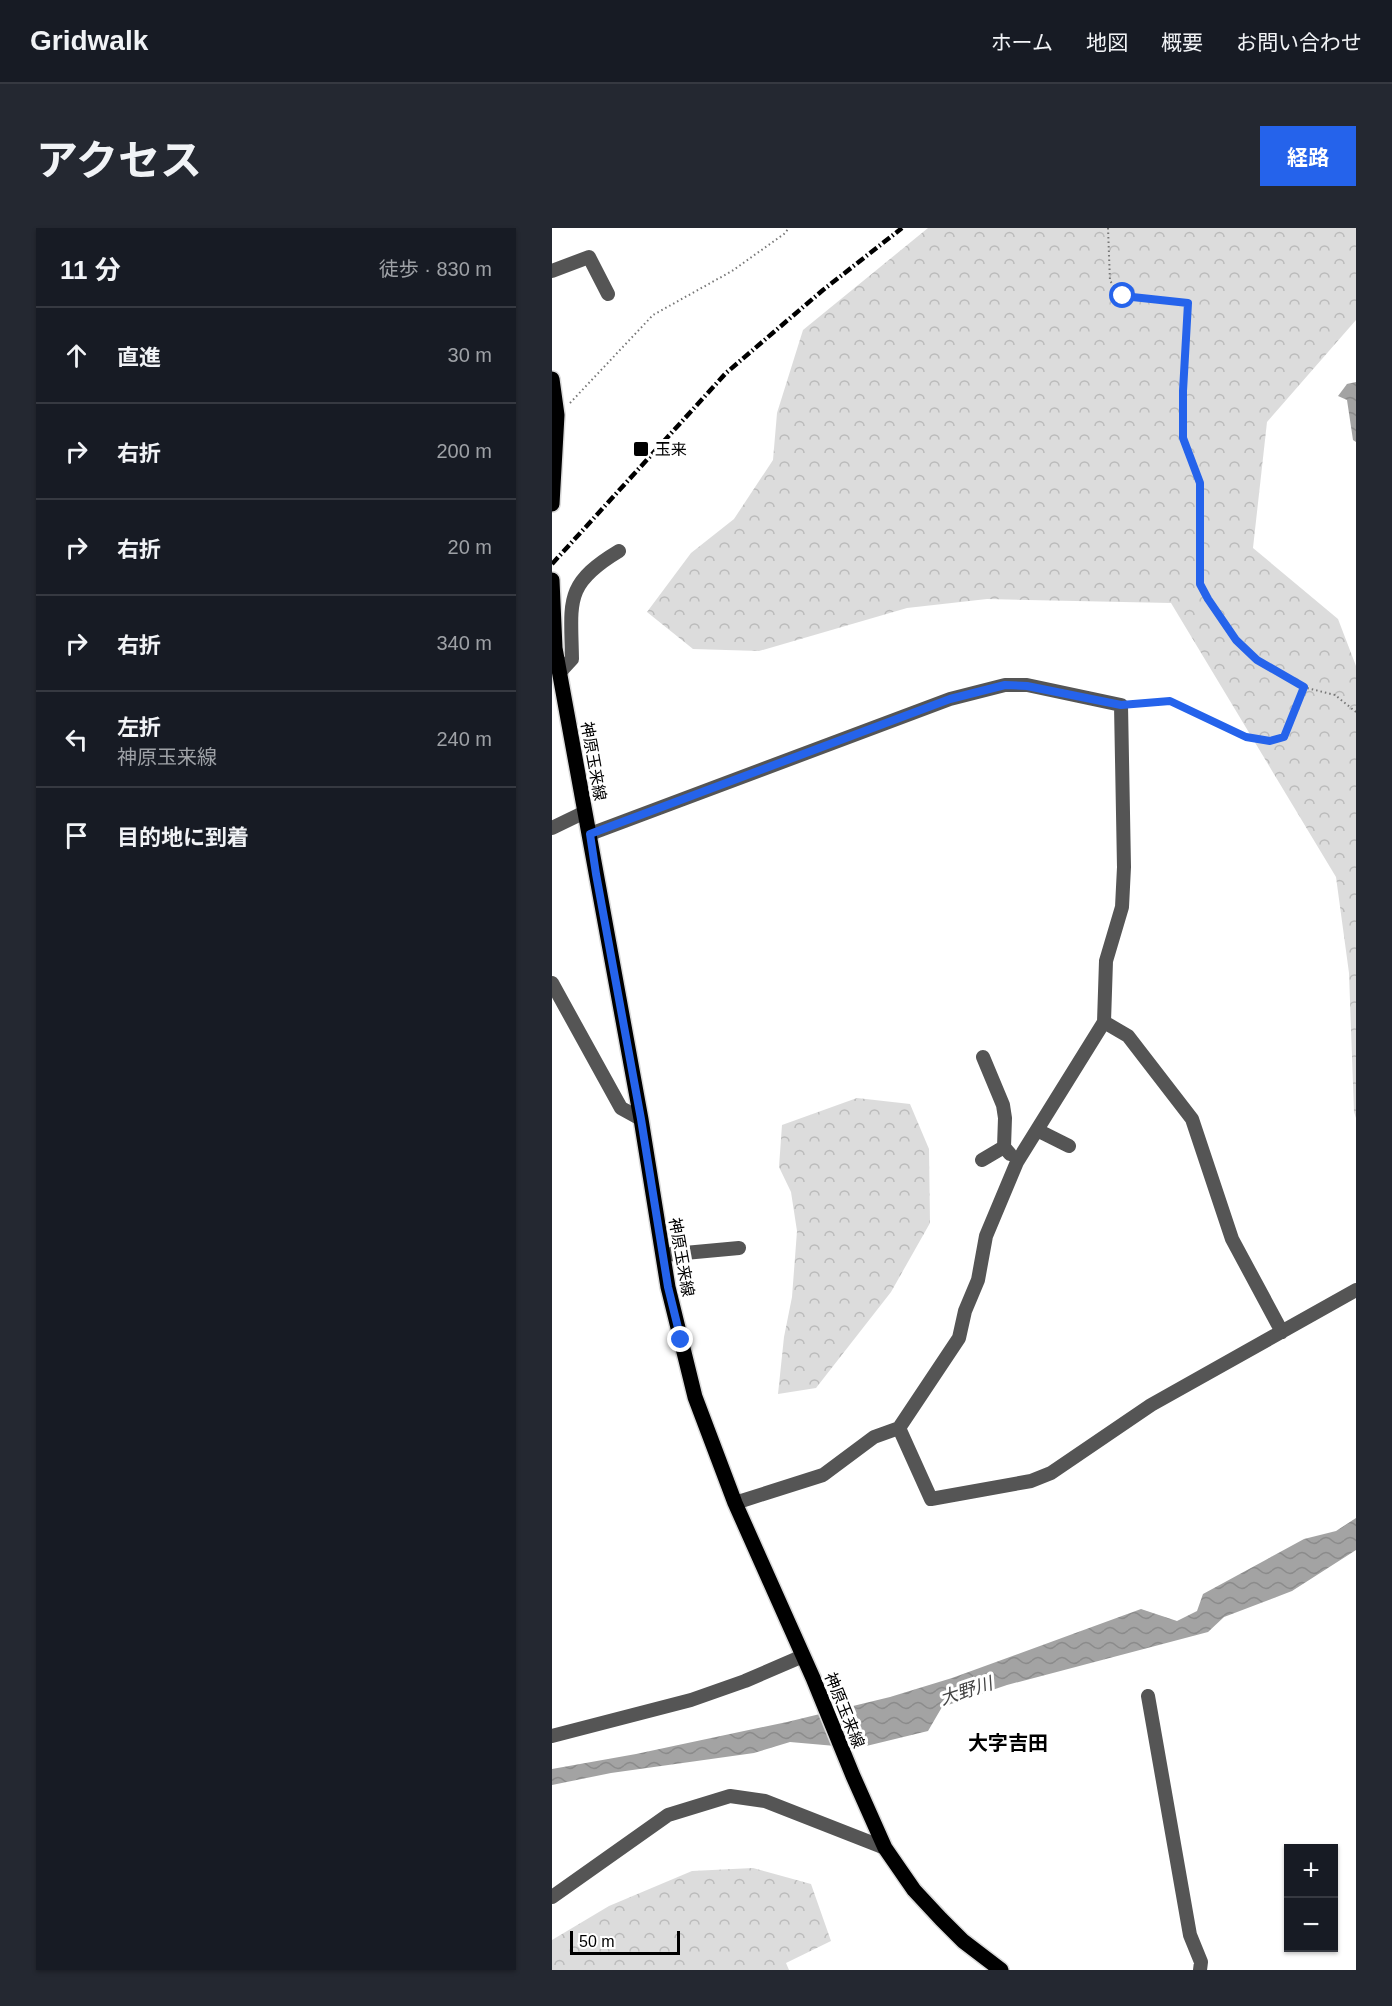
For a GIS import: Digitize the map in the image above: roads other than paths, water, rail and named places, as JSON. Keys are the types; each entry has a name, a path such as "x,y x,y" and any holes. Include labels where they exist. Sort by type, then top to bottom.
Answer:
{"main road":[{"path":"552,379 555,418 552,504"},
{"name":"神原玉来線","path":"552,580 554,648 641,1119 668,1287 695,1397 735,1503 885,1848 914,1890 941,1919 963,1941 1001,1970"}],"street":[{"path":"552,271 590,257 608,294"},
{"path":"560,672 572,659 570,616 574,594 584,577 601,562 619,551"},
{"path":"590,834 950,699 1005,685 1027,686 1121,705 1124,867 1122,907 1106,961 1104,1022 1017,1162 986,1236 978,1280 965,1311 959,1338 899,1428 874,1437 823,1475 735,1503"},
{"path":"552,828 585,812"},
{"path":"552,983 621,1108 641,1119"},
{"path":"1104,1022 1128,1036 1192,1119 1232,1239 1282,1332"},
{"path":"983,1057 1003,1105 1004,1148 1017,1162"},
{"path":"1037,1130 1069,1146"},
{"path":"982,1160 1004,1148"},
{"path":"663,1255 739,1248"},
{"path":"899,1428 931,1499 1031,1481 1051,1473 1151,1405 1356,1290"},
{"path":"552,1736 691,1700 745,1681 803,1656"},
{"path":"1148,1696 1190,1935 1201,1962 1200,1970"},
{"path":"552,1897 668,1815 730,1796 765,1801 885,1848"}],"water":[{"path":"1356,382 1356,442 1353,440 1347,400 1338,396 1347,384"},
{"name":"大野川","path":"1356,1518 1356,1550 1292,1591 1224,1617 1208,1632 1007,1685 942,1707 928,1731 858,1748 790,1742 754,1753 611,1773 552,1785 552,1769 787,1722 890,1697 952,1678 1141,1609 1177,1621 1197,1611 1203,1594 1304,1539 1336,1531"}],"railway":[{"path":"552,564 726,373 823,290 902,228"}],"place":[{"name":"玉来","path":"641,449"}],"district":[{"name":"大字吉田","path":"1008,1743"}]}
